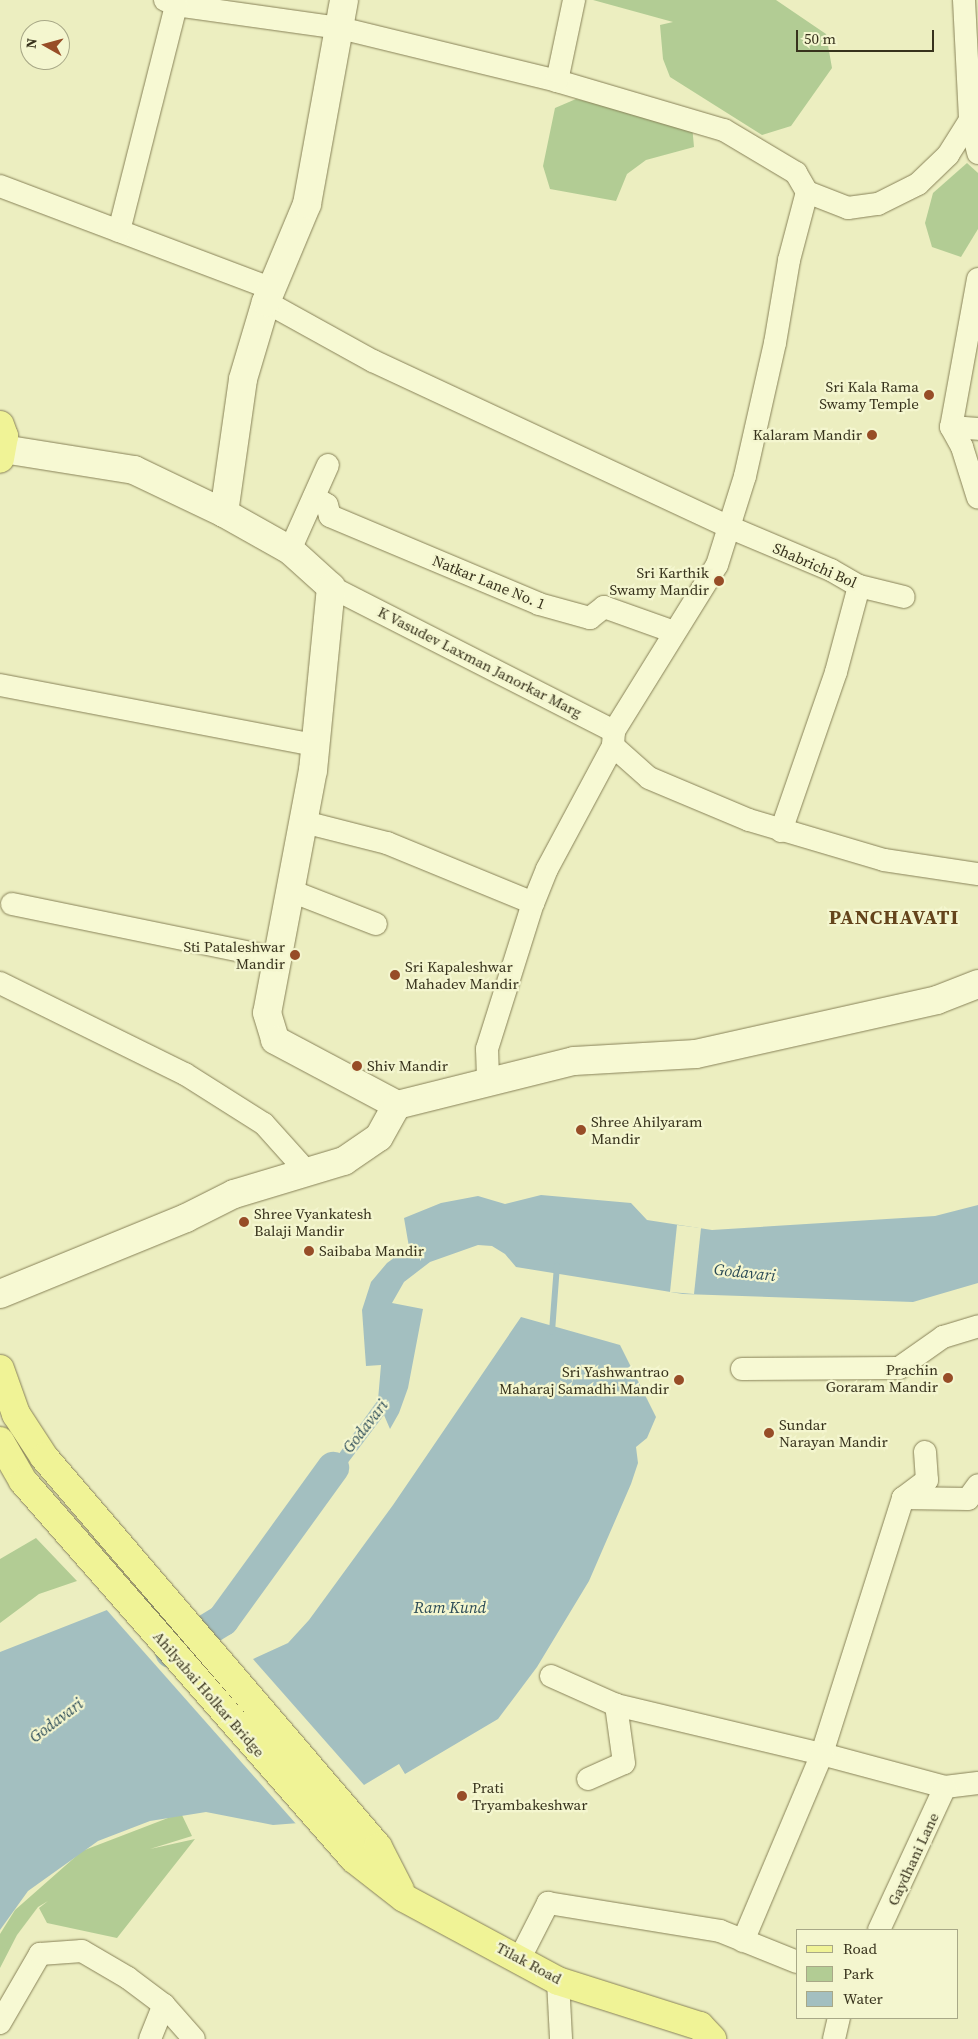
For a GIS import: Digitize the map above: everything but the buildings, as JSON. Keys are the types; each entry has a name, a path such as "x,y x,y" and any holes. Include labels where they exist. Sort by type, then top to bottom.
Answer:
{"main road":[{"name":"Ahilyabai Holkar Bridge","path":"0,1369 16,1414 44,1457 366,1853"},
{"name":"Ahilyabai Holkar Bridge","path":"0,1441 23,1481 366,1853"},
{"name":"Tilak Road","path":"366,1853 404,1898 520,1958 558,1981 700,2026 712,2039"}],"street":[{"path":"224,512 243,379 269,296 307,204 344,0"},
{"path":"557,81 574,0"},
{"path":"964,0 970,120 978,153"},
{"path":"119,231 171,2 340,28 557,81 724,130 796,173 807,192 848,208 878,204 918,184 948,155 970,120"},
{"name":"Shabrichi Bol","path":"0,186 119,231 269,296 373,361 729,527 832,570 859,586 904,597"},
{"path":"488,1084 487,1049 533,903 547,869 614,738 674,632 717,565 747,466 775,343 788,260 807,192"},
{"path":"978,279 951,427 962,447 978,498"},
{"path":"951,427 978,429"},
{"path":"1,444 134,470 224,512 290,550 331,587 315,745 304,822 276,958 267,1013 275,1040 397,1105 488,1084 574,1061 682,1057 937,1000 978,984"},
{"path":"290,550 328,465"},
{"name":"Natkar Lane No. 1","path":"314,497 327,505 330,516 540,604 590,618 604,608 674,632"},
{"path":"781,831 836,672 859,586"},
{"name":"K Vasudev Laxman Janorkar Marg","path":"331,587 614,738 649,778 724,811 781,831 884,860 978,874"},
{"path":"0,685 315,745"},
{"path":"304,822 387,843 533,903"},
{"path":"291,891 376,924"},
{"path":"12,904 276,958"},
{"path":"0,983 185,1074 264,1124 308,1172"},
{"path":"0,1294 186,1218 234,1194 344,1161 379,1137 397,1105"},
{"path":"742,1369 899,1368 943,1337 978,1326"},
{"path":"743,1941 822,1754 903,1498 927,1480 925,1452"},
{"path":"903,1498 968,1499 978,1485"},
{"path":"551,1676 616,1706 822,1754 945,1786 978,1783"},
{"path":"588,1779 624,1763 616,1706"},
{"name":"Gaydhani Lane","path":"879,1929 945,1786"},
{"path":"520,1958 548,1903 720,1931 796,1962"},
{"path":"0,2023 40,1954 82,1951 128,1978 164,2005 194,2039"},
{"path":"558,1981 561,2039"},
{"path":"150,2039 164,2005"},
{"path":"834,2039 839,2019"}],"green space":[{"path":"593,0 776,0 826,34 832,68 791,126 762,135 670,77 663,59 660,25 673,22"},
{"path":"576,99 692,125 694,147 646,160 627,174 616,201 550,189 543,166 555,108"},
{"path":"967,163 978,173 978,229 961,257 932,247 925,223 933,193"},
{"path":"36,1538 77,1581 39,1594 0,1623 0,1559"},
{"path":"181,1813 192,1836 150,1849 195,1839 117,1938 47,1923 39,1908 48,1901 38,1907 17,1935 0,1968 0,1934 15,1910 82,1851"}],"water":[{"path":"541,1195 631,1203 647,1220 712,1230 935,1216 978,1205 978,1283 913,1302 683,1294 516,1267 505,1254 492,1246 478,1245 430,1262 404,1282 392,1303 423,1309 408,1388 399,1413 390,1429 384,1415 312,1510 304,1502 378,1400 381,1365 366,1366 362,1310 371,1282 387,1263 409,1247 404,1218 441,1203 478,1196 505,1204"},
{"name":"Ram Kund","path":"521,1317 620,1345 656,1417 647,1438 636,1447 638,1463 631,1484 589,1581 537,1667 498,1719 405,1774 399,1764 364,1785 253,1659 288,1643 309,1620 393,1505"},
{"path":"163,1588 364,1818 273,1825 206,1812 150,1821 98,1841 28,1891 0,1930 0,1652"}],"pier":[{"path":"677,1225 701,1228 694,1294 670,1292"},
{"path":"138,1595 340,1823 297,1825 105,1608"}],"waterway":[{"path":"552,1332 557,1266"},
{"name":"Godavari","path":"171,1652 223,1620 333,1468"}],"place":[{"name":"Sri Kala Rama Swamy Temple","path":"929,395"},
{"name":"Kalaram Mandir","path":"872,435"},
{"name":"Sri Karthik Swamy Mandir","path":"719,581"},
{"name":"Sti Pataleshwar Mandir","path":"295,955"},
{"name":"Sri Kapaleshwar Mahadev Mandir","path":"395,975"},
{"name":"Shiv Mandir","path":"357,1066"},
{"name":"Shree Ahilyaram Mandir","path":"581,1130"},
{"name":"Shree Vyankatesh Balaji Mandir","path":"244,1222"},
{"name":"Saibaba Mandir","path":"309,1251"},
{"name":"Prachin Goraram Mandir","path":"948,1378"},
{"name":"Sri Yashwantrao Maharaj Samadhi Mandir","path":"679,1380"},
{"name":"Sundar Narayan Mandir","path":"769,1433"},
{"name":"Prati Tryambakeshwar","path":"462,1796"}],"district":[{"name":"PANCHAVATI","path":"894,917"}]}
